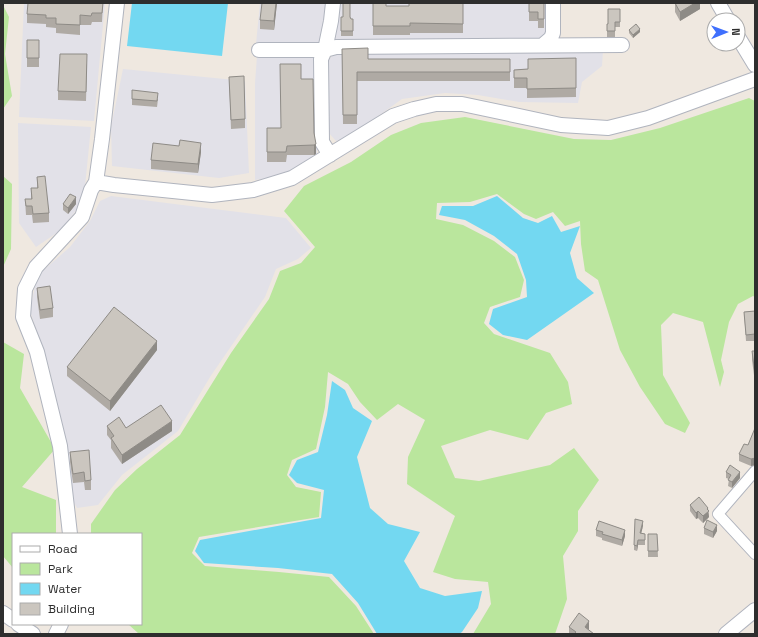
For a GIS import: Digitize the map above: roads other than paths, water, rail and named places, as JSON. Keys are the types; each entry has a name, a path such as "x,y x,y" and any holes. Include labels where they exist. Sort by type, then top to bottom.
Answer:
{"street":[{"path":"70,533 60,446 37,352 24,318 25,289 36,267 82,217 91,190 96,182 117,3"},
{"path":"330,155 322,142 321,59 325,50 333,3"},
{"path":"544,44 551,38 553,33 552,3"},
{"path":"718,3 723,12"},
{"path":"259,50 325,50 336,47 544,44 622,45"},
{"path":"746,50 755,65"},
{"path":"96,182 114,186 204,195 218,195 253,190 292,178 392,116 436,104 462,104 561,125 608,128 648,118 755,79"},
{"path":"755,472 718,514 755,554"},
{"path":"726,634 755,610"},
{"path":"3,613 12,619"},
{"path":"20,625 33,634"},
{"path":"56,634 60,625"}],"water":[{"path":"132,3 228,3 222,56 127,46"},
{"path":"497,196 523,218 538,223 552,216 561,232 580,226 570,253 577,278 594,293 527,340 503,335 489,324 493,309 527,297 526,280 517,254 494,236 465,220 439,215 442,206 473,206"},
{"path":"332,381 345,390 353,408 372,421 357,457 370,508 388,524 420,532 404,561 420,588 445,596 482,591 478,608 462,632 459,634 377,634 358,603 332,574 278,568 204,563 195,551 200,540 321,518 324,490 297,483 289,475 297,460 318,452 327,415"}]}
